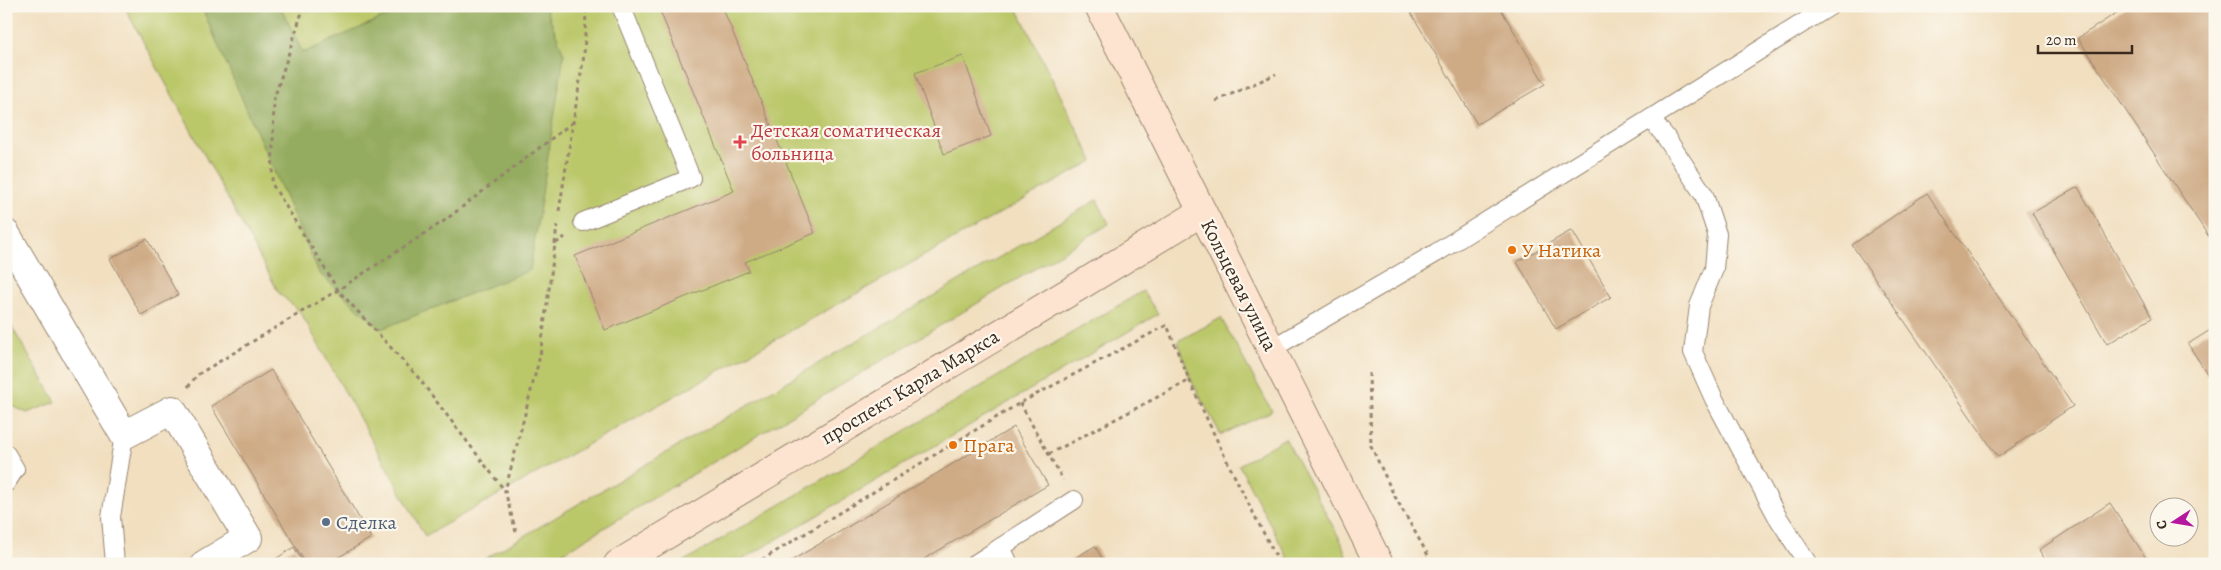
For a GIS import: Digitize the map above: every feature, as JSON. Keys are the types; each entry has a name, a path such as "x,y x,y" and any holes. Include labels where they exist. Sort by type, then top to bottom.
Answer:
{"street":[{"name":"Кольцевая улица","path":"1099,6 1379,564"},
{"name":"проспект Карла Маркса","path":"618,564 1202,212"},
{"path":"6,234 124,435 172,410 248,538 205,564"}],"lane":[{"path":"583,222 691,178 621,6"},
{"path":"1271,349 1428,258 1830,6"},
{"path":"1650,119 1665,136 1704,195 1717,234 1714,269 1699,306 1693,352 1714,399 1777,516 1808,564"},
{"path":"114,564 111,517 124,435"},
{"path":"6,454 15,469 6,483"},
{"path":"975,564 1074,500"},
{"path":"1001,547 1009,564"}],"path":[{"path":"304,6 274,99 272,184 338,290 417,376 505,491 516,532"},
{"path":"505,491 540,356 584,55 586,13 590,6"},
{"path":"1216,101 1276,74"},
{"path":"172,410 197,375 338,290 444,221 573,122"},
{"path":"555,244 583,222"},
{"path":"755,564 1020,403 1167,325 1188,381 1220,450 1280,564"},
{"path":"1369,373 1372,446 1393,493 1433,564"},
{"path":"1049,454 1188,381"},
{"path":"1020,403 1074,500"}],"green space":[{"path":"124,6 1016,6 1093,161 425,536 301,313 279,293"},
{"path":"201,6 280,6 303,53 409,6 545,6 564,54 530,270 381,329 319,273"},
{"path":"1097,200 1109,224 544,564 476,564"},
{"path":"1143,291 1158,314 735,564 679,564"},
{"path":"6,317 56,402 27,413 6,403"},
{"path":"1221,318 1272,411 1221,435 1190,378 1178,341"},
{"path":"1285,438 1341,541 1349,564 1291,564 1239,465"}],"building":[{"path":"658,6 722,6 815,233 745,262 749,271 605,330 575,256 734,191"},
{"path":"1407,6 1499,6 1545,84 1477,124"},
{"path":"2127,6 2215,6 2215,233 2209,237 2078,38"},
{"path":"963,56 991,136 944,154 915,73"},
{"path":"2078,187 2152,318 2107,344 2032,213"},
{"path":"1927,193 2073,406 1998,457 1852,245"},
{"path":"1572,230 1611,297 1556,329 1517,262"},
{"path":"147,239 178,295 141,315 110,259"},
{"path":"2215,327 2215,386 2188,344"},
{"path":"271,370 371,538 327,564 306,564 211,406"},
{"path":"1014,427 1048,485 916,564 786,564"},
{"path":"2110,503 2150,564 2048,564 2039,550"},
{"path":"1095,546 1105,564 1065,564"},
{"path":"294,547 304,564 268,564"}],"place":[{"name":"Детская соматическая больница","path":"740,142"},
{"name":"У Натика","path":"1512,250"},
{"name":"Прага","path":"953,445"},
{"name":"Сделка","path":"326,522"}]}
